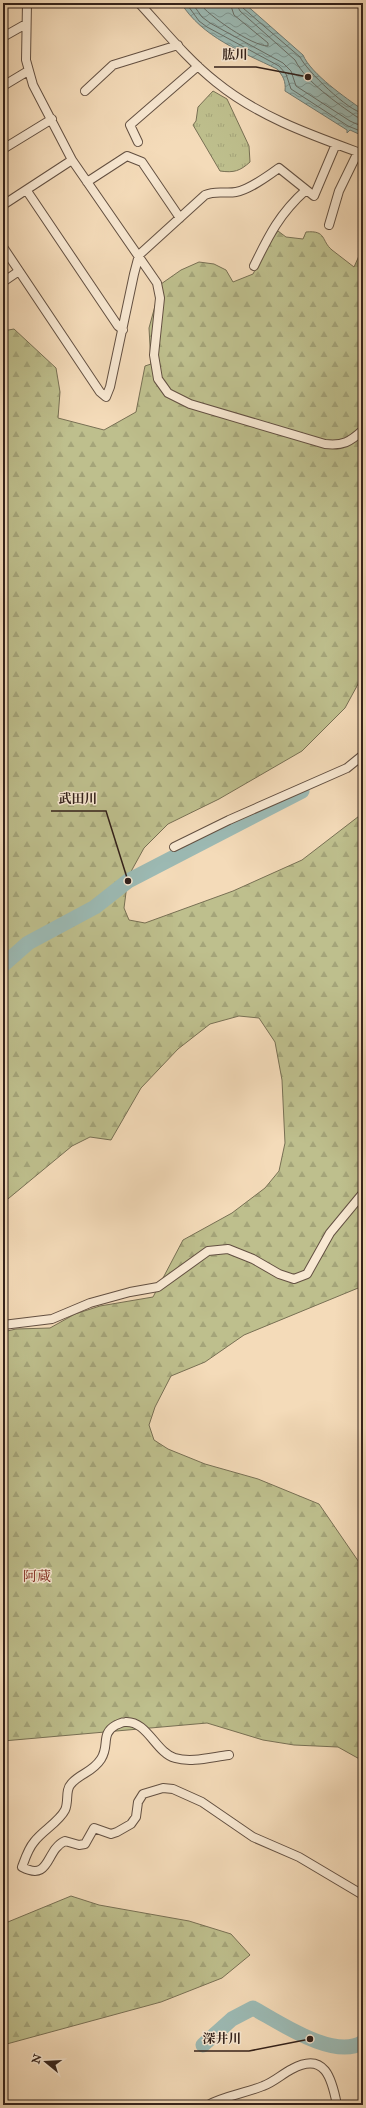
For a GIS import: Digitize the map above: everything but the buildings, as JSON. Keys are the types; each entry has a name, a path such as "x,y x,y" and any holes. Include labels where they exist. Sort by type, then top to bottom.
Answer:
{"street":[{"path":"27,3 26,24 28,37 26,60 28,71 72,160 157,283 160,298 154,355 158,379 168,393 190,404 325,444 338,446 353,439 363,430"},
{"path":"139,3 198,66 216,82 251,107 299,131 360,153 339,191 329,225"},
{"path":"3,38 26,24"},
{"path":"85,91 113,65 178,45"},
{"path":"138,142 130,125 198,66"},
{"path":"3,86 28,71"},
{"path":"3,149 52,119"},
{"path":"3,247 100,392 106,397 110,387 139,255 205,194 213,192 237,192 263,180 279,168 314,196 336,144"},
{"path":"88,182 127,156 142,162 180,218"},
{"path":"3,206 72,160"},
{"path":"254,266 270,234 289,204 306,190"},
{"path":"27,191 118,326 123,330"},
{"path":"3,282 19,271"},
{"path":"174,847 229,820 347,768 363,755"},
{"path":"3,1325 52,1319 90,1303 130,1292 158,1287 208,1252 228,1249 253,1259 279,1274 294,1279 307,1274 330,1233 363,1193"},
{"path":"229,1755 184,1760 173,1758 140,1727 124,1722 109,1729 106,1735 106,1745 102,1758 92,1770 71,1783 68,1790 68,1803 64,1811 33,1843 22,1867 37,1871 45,1867 58,1844 64,1840 79,1845 85,1844 94,1828 111,1834 117,1832 131,1824 136,1817 138,1802 143,1794 162,1788 184,1793 202,1802 253,1837 299,1857 363,1895"},
{"path":"208,2105 266,2086 292,2069 311,2063 320,2065 328,2073 336,2105"}],"green space":[{"path":"213,91 227,99 249,146 250,162 236,171 220,171 193,125 196,121 198,107"},
{"path":"278,231 286,237 303,239 306,232 321,234 332,250 354,267 363,247 363,675 345,708 302,751 219,799 168,824 144,848 128,877 124,908 129,920 145,923 233,891 302,860 363,813 363,1286 244,1335 205,1362 171,1376 155,1407 149,1425 154,1440 168,1449 205,1464 258,1479 319,1504 363,1568 363,1761 338,1747 294,1745 263,1740 207,1723 3,1741 3,1332 16,1329 50,1328 75,1314 100,1306 153,1297 183,1240 232,1213 265,1188 279,1171 285,1143 282,1080 275,1042 259,1018 239,1016 210,1024 178,1049 141,1088 111,1140 90,1137 72,1146 3,1203 3,331 14,329 56,368 60,392 58,418 104,430 136,412 145,366 151,364 149,328 161,284 181,270 199,262 214,264 226,270 233,282 253,274 270,241"},
{"path":"71,1896 99,1905 189,1921 231,1934 250,1955 222,1978 161,2002 3,2045 3,1924"}],"water":[{"path":"181,3 244,3 303,55 313,70 321,78 363,110 363,136 350,130 347,133 347,130 285,91 284,79 277,69 237,50 211,34 190,15"}],"waterway":[{"path":"3,965 28,943 95,907 128,881 302,791"},
{"path":"203,2045 232,2019 253,2008 292,2030 323,2043 338,2047 351,2047 363,2042"}],"place":[{"name":"肱川","path":"308,77"},
{"name":"武田川","path":"128,881"},
{"name":"深井川","path":"310,2039"}],"district":[{"name":"阿蔵","path":"37,1576"}]}
